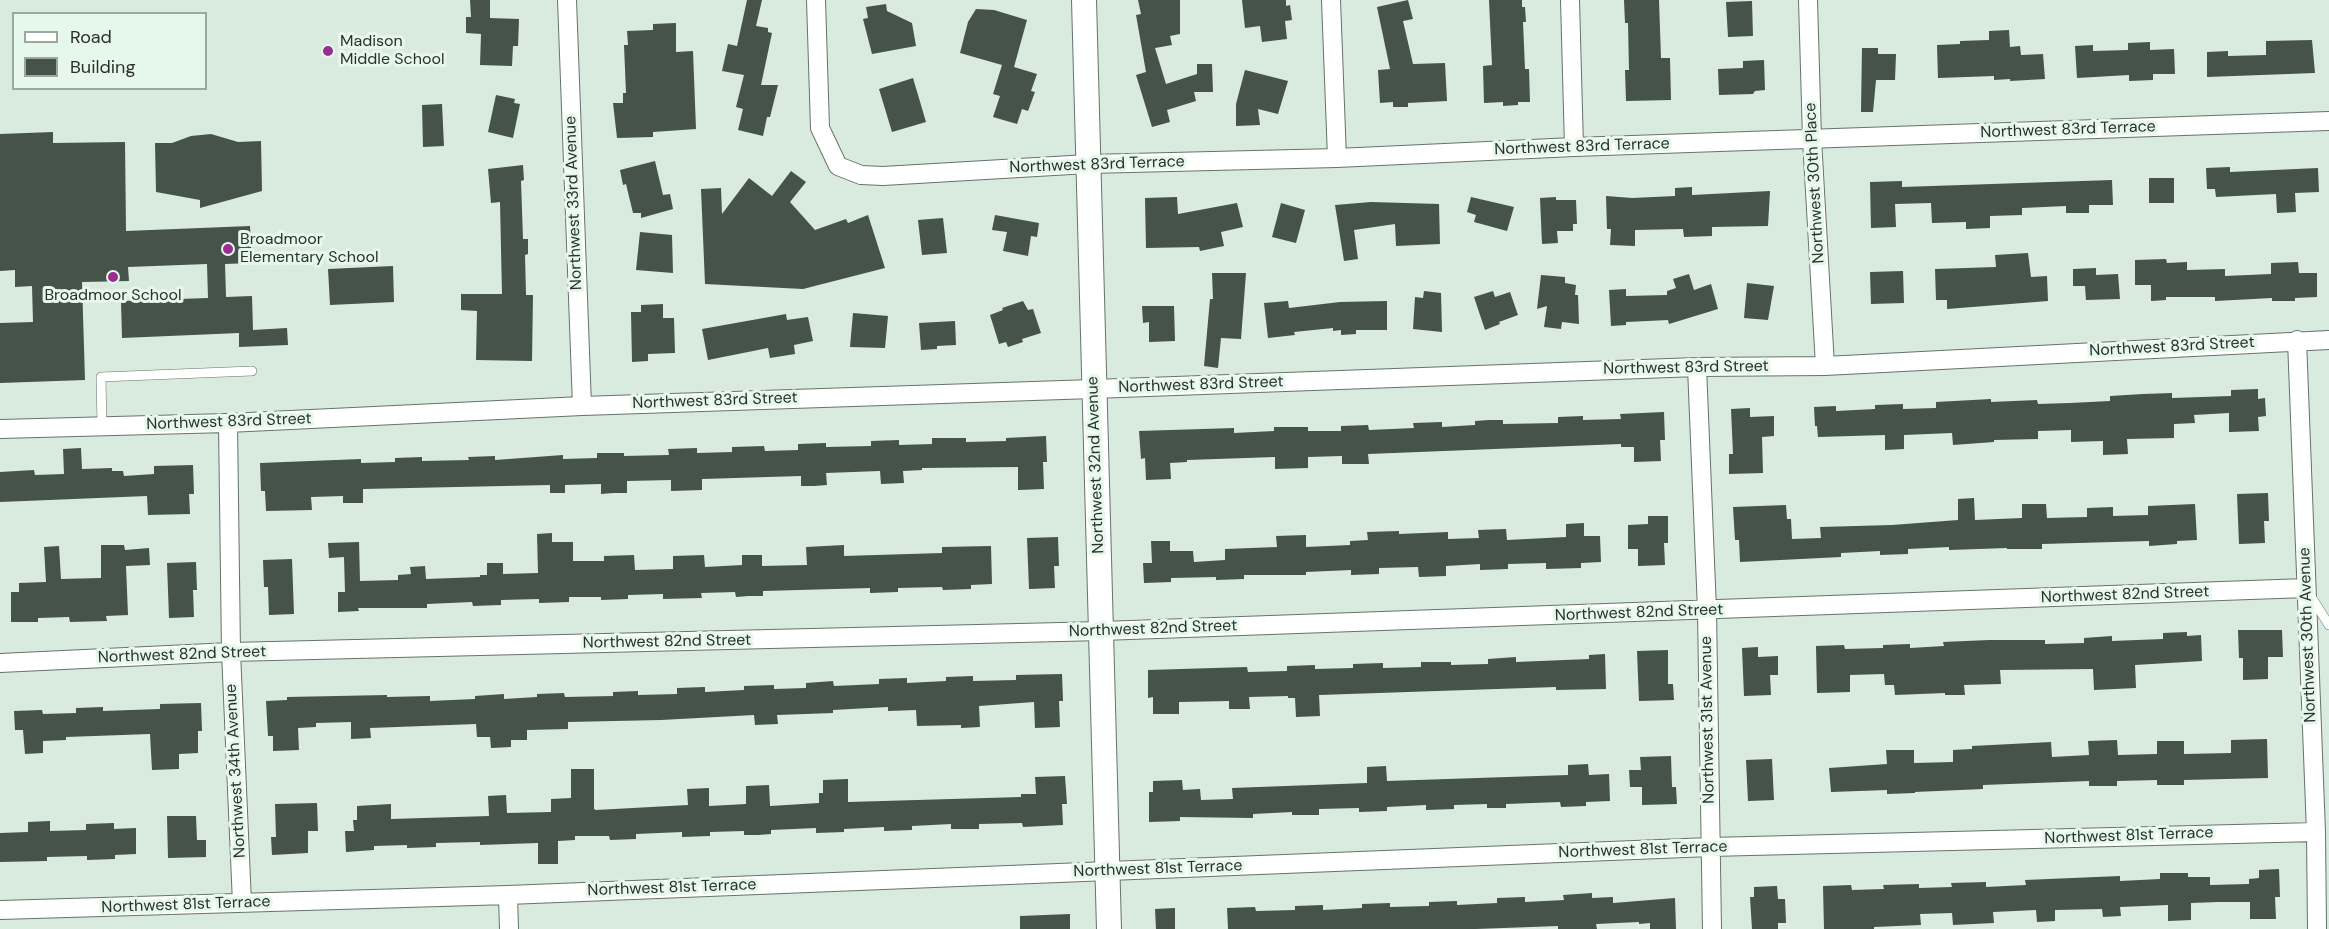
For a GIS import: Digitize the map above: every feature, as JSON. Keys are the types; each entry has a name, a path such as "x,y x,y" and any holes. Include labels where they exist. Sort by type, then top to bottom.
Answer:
{"main road":[{"name":"Northwest 32nd Avenue","path":"1084,0 1093,389 1110,929"}],"street":[{"name":"Northwest 33rd Avenue","path":"567,0 582,406"},
{"name":"Northwest 83rd Terrace","path":"816,0 820,128 838,166 861,175 884,176 1088,164 1337,158 1574,147 2329,121"},
{"path":"1331,0 1337,158"},
{"path":"1570,0 1574,147"},
{"name":"Northwest 30th Place","path":"1808,0 1812,139 1825,366"},
{"name":"Northwest 30th Avenue","path":"2297,340 2316,831 2323,851 2317,929"},
{"name":"Northwest 83rd Street","path":"0,429 228,423 582,406 1697,367 1825,366 2329,340"},
{"name":"Northwest 31st Avenue","path":"1697,367 1707,610 1712,929"},
{"name":"Northwest 34th Avenue","path":"228,423 231,652 242,903"},
{"name":"Northwest 82nd Street","path":"0,663 231,652 1102,631 2306,588"},
{"name":"Northwest 81st Terrace","path":"0,910 508,895 1710,848 2316,831"},
{"path":"508,895 509,929"}],"lane":[{"path":"102,426 101,377 252,371"},
{"path":"2306,588 2329,625"}],"building":[{"path":"470,0 490,0 490,18 519,19 518,46 513,46 512,66 480,65 481,34 466,33 466,17 471,17"},
{"path":"747,0 762,0 756,26 768,28 768,32 772,33 761,85 778,85 763,136 738,130 743,109 736,107 744,75 722,71 728,44 737,46"},
{"path":"1138,0 1180,0 1180,34 1170,36 1172,45 1155,48 1166,84 1197,74 1197,64 1212,64 1213,92 1194,92 1196,101 1167,110 1170,122 1152,127 1136,75 1146,72 1136,15 1141,14"},
{"path":"1242,0 1286,0 1286,6 1290,5 1292,20 1285,21 1287,39 1262,42 1260,26 1245,28"},
{"path":"1408,0 1413,19 1403,21 1413,64 1445,63 1447,101 1408,103 1408,107 1393,107 1393,102 1380,103 1378,70 1390,69 1377,7"},
{"path":"1489,0 1522,0 1522,7 1525,7 1526,22 1523,22 1525,69 1529,69 1530,102 1503,106 1503,102 1484,103 1483,66 1492,65"},
{"path":"1624,0 1659,0 1661,58 1670,58 1671,100 1626,101 1625,70 1629,70 1628,23 1625,23"},
{"path":"1752,1 1753,36 1728,37 1726,2"},
{"path":"886,4 887,11 912,23 916,46 872,54 863,19 868,18 866,7"},
{"path":"976,9 994,10 1027,20 1014,67 1037,74 1031,91 1035,92 1028,111 1022,109 1017,124 993,117 1000,96 993,94 1002,65 960,53 968,22"},
{"path":"676,23 676,52 693,51 696,129 653,132 653,137 617,138 613,103 623,103 623,93 626,93 624,45 628,45 627,31 653,30 653,24"},
{"path":"2009,30 2010,47 2020,46 2021,55 2043,54 2045,79 2010,81 2010,79 1994,80 1994,76 1938,78 1937,45 1989,40 1989,31"},
{"path":"2312,40 2315,73 2207,77 2207,52 2228,51 2228,56 2266,55 2266,41"},
{"path":"2150,42 2150,50 2174,49 2175,74 2153,74 2153,80 2129,81 2129,75 2077,78 2075,46 2093,45 2093,51 2128,50 2128,43"},
{"path":"1862,48 1878,48 1878,54 1896,54 1895,80 1876,80 1873,112 1861,112"},
{"path":"1764,60 1765,90 1755,91 1753,94 1719,95 1718,69 1743,68 1743,61"},
{"path":"1245,70 1288,81 1278,114 1258,109 1260,125 1236,126 1236,104"},
{"path":"913,78 926,122 892,132 879,89"},
{"path":"496,95 515,99 514,103 520,104 513,138 488,132"},
{"path":"442,104 444,146 423,147 422,105"},
{"path":"53,132 53,143 125,142 126,231 250,226 252,263 225,264 226,297 252,296 253,330 287,328 288,345 239,347 239,333 122,338 121,301 208,298 207,264 128,267 129,281 82,282 85,380 0,383 0,323 33,322 32,286 15,287 15,270 0,271 0,134"},
{"path":"211,134 238,142 261,141 262,191 200,208 200,200 156,192 155,143 172,143 191,136"},
{"path":"655,161 663,195 670,194 673,209 641,218 641,213 633,213 620,170"},
{"path":"523,165 524,180 521,181 523,239 528,239 528,254 525,255 526,295 533,295 532,361 476,360 477,311 461,310 461,294 502,294 500,202 491,203 488,169"},
{"path":"2230,167 2230,172 2318,168 2319,192 2295,193 2296,212 2277,213 2276,194 2216,197 2215,189 2207,189 2206,168"},
{"path":"791,171 806,182 790,202 815,230 846,219 848,223 868,215 885,268 803,289 705,284 701,189 721,188 722,214 749,178 772,196"},
{"path":"2149,178 2174,178 2174,203 2149,203"},
{"path":"2112,180 2113,205 2089,205 2089,213 2066,213 2066,206 2022,208 2022,215 1990,216 1990,228 1966,229 1966,222 1932,223 1931,203 1895,204 1896,227 1871,228 1870,182 1902,181 1902,187"},
{"path":"1692,187 1692,195 1770,191 1768,226 1712,227 1712,236 1684,237 1683,229 1635,230 1635,246 1610,245 1611,229 1607,229 1606,196 1632,198 1675,196 1675,188"},
{"path":"1177,197 1178,214 1237,203 1243,227 1221,232 1224,246 1200,251 1199,247 1146,248 1145,198"},
{"path":"1471,197 1514,207 1507,231 1474,222 1476,215 1467,212"},
{"path":"1556,197 1556,200 1576,200 1577,224 1573,224 1573,231 1557,231 1558,243 1542,244 1540,198"},
{"path":"1371,202 1439,204 1440,244 1396,246 1395,224 1354,230 1358,259 1344,261 1335,205"},
{"path":"1281,203 1305,210 1296,243 1272,237"},
{"path":"995,215 1039,223 1037,237 1031,236 1028,256 1003,251 1007,232 992,230"},
{"path":"943,218 947,253 922,255 918,220"},
{"path":"640,232 672,235 673,273 636,270"},
{"path":"2028,253 2031,277 2047,276 2048,301 1947,309 1947,300 1936,300 1935,269 1996,267 1995,255"},
{"path":"2166,259 2167,263 2187,262 2187,270 2225,269 2225,276 2271,274 2271,263 2298,262 2299,273 2317,273 2317,297 2295,298 2295,301 2272,301 2272,298 2215,301 2215,297 2166,297 2166,300 2151,301 2151,285 2135,285 2135,260"},
{"path":"393,266 394,302 330,305 328,269"},
{"path":"2096,268 2096,275 2118,274 2120,299 2086,300 2085,286 2073,286 2073,269"},
{"path":"1903,271 1904,303 1871,304 1870,272"},
{"path":"1212,273 1246,273 1241,339 1221,338 1218,368 1204,366 1210,299 1213,299"},
{"path":"1689,274 1694,290 1711,284 1718,309 1669,324 1668,320 1626,322 1626,325 1611,326 1609,290 1626,289 1626,296 1667,295 1667,291 1676,288 1673,279"},
{"path":"1541,275 1565,277 1565,283 1576,285 1579,324 1562,322 1561,329 1544,327 1547,306 1537,309"},
{"path":"1747,283 1774,286 1768,320 1744,318"},
{"path":"1424,291 1441,293 1442,332 1413,329 1415,297 1423,298"},
{"path":"1493,291 1495,297 1510,292 1518,315 1485,330 1474,297"},
{"path":"1023,301 1028,310 1033,309 1041,333 1022,339 1023,342 1008,347 1006,342 999,344 990,315"},
{"path":"1288,301 1289,308 1340,302 1387,301 1387,330 1356,330 1356,334 1341,335 1341,330 1333,331 1333,328 1294,332 1295,335 1268,338 1264,303"},
{"path":"663,304 663,318 674,318 675,353 648,354 648,361 632,362 631,312 641,312 641,305"},
{"path":"1142,306 1174,306 1175,341 1149,342 1149,322 1143,323"},
{"path":"853,313 888,316 885,348 850,347"},
{"path":"786,314 787,320 808,317 813,341 794,345 795,354 770,358 768,348 708,360 702,329"},
{"path":"955,321 956,345 921,350 919,323"},
{"path":"2258,389 2258,399 2265,398 2266,416 2258,417 2259,431 2229,432 2229,413 2194,415 2195,423 2174,424 2174,438 2127,439 2128,454 2103,455 2103,441 2071,442 2071,430 2038,431 2038,439 1994,440 1994,442 1953,445 1952,433 1904,435 1904,449 1885,450 1885,435 1818,437 1817,426 1815,426 1814,407 1836,406 1836,411 1875,409 1875,405 1903,404 1903,409 1936,408 1936,402 1991,399 1991,402 2037,400 2038,404 2070,403 2110,401 2110,396 2143,394 2172,393 2172,398 2231,396 2231,390"},
{"path":"1750,408 1750,417 1774,416 1774,436 1762,437 1763,473 1729,474 1729,454 1733,454 1731,409"},
{"path":"1664,412 1665,440 1660,440 1661,461 1634,462 1634,447 1621,447 1621,444 1368,454 1369,464 1342,464 1342,456 1308,457 1308,468 1275,469 1275,457 1187,460 1187,462 1170,463 1171,479 1146,480 1145,458 1141,459 1139,431 1234,428 1234,433 1274,431 1274,427 1308,427 1308,431 1341,431 1341,426 1368,425 1369,430 1414,428 1413,423 1442,422 1442,427 1475,425 1475,421 1489,420 1503,420 1503,424 1558,423 1558,417 1583,416 1583,420 1621,419 1620,414"},
{"path":"1046,436 1047,462 1043,462 1044,489 1018,490 1018,467 922,468 922,470 903,471 904,483 881,484 880,471 826,473 827,485 814,486 801,486 801,476 702,479 702,490 671,491 671,480 627,481 627,493 601,494 601,484 565,485 565,493 550,493 550,485 363,489 363,503 343,503 343,496 311,497 312,510 266,511 265,491 261,491 260,463 361,459 361,463 395,462 395,458 422,457 422,461 469,460 468,457 495,456 495,460 563,455 563,459 597,458 597,453 624,453 624,456 669,455 668,449 697,448 697,453 732,452 732,447 764,446 765,451 798,450 798,444 826,443 826,447 871,446 871,441 899,440 899,445 932,444 932,438 966,438 966,442 1006,441 1006,438"},
{"path":"81,448 82,469 112,468 112,471 123,471 124,476 154,474 154,466 193,465 194,494 189,494 190,514 148,515 147,496 0,502 0,472 34,470 35,475 64,474 63,449"},
{"path":"2268,493 2269,521 2264,521 2265,543 2239,544 2237,494"},
{"path":"1974,498 1975,520 2022,518 2022,504 2046,504 2047,518 2087,517 2087,508 2113,507 2113,516 2148,515 2148,506 2195,504 2197,540 2149,546 2149,541 2042,544 2042,549 1949,550 1949,547 1908,549 1908,554 1880,555 1880,551 1841,553 1841,557 1740,562 1739,540 1735,540 1733,507 1786,505 1787,519 1791,519 1792,539 1821,538 1820,527 1958,520 1958,499"},
{"path":"1648,516 1668,516 1668,543 1664,543 1665,565 1638,566 1638,549 1628,549 1628,525 1648,524"},
{"path":"1584,523 1584,536 1600,536 1601,562 1581,563 1581,568 1546,569 1546,563 1508,564 1508,569 1480,570 1480,564 1446,566 1446,576 1419,577 1418,567 1379,568 1379,574 1351,575 1351,570 1306,572 1306,575 1244,575 1244,579 1171,578 1171,582 1144,583 1143,563 1152,563 1151,541 1170,541 1170,551 1193,551 1194,562 1225,560 1225,549 1277,547 1276,536 1306,535 1306,547 1350,545 1350,541 1368,540 1367,532 1399,531 1399,534 1448,532 1448,539 1479,538 1478,530 1506,529 1507,540 1566,537 1566,524"},
{"path":"552,533 552,542 573,542 573,561 604,561 604,556 634,555 635,570 673,569 673,556 704,555 705,567 742,565 742,555 762,555 762,566 807,565 806,547 844,545 844,556 942,553 942,547 991,546 992,584 971,585 971,589 898,588 898,592 870,593 870,588 763,591 763,596 736,597 735,592 701,593 702,598 663,599 663,594 628,595 628,599 601,600 601,597 569,597 569,602 539,603 539,599 501,600 501,605 473,606 472,602 427,604 427,608 358,608 359,611 338,612 338,592 345,592 344,557 329,558 328,543 359,542 360,581 398,580 398,575 411,574 410,567 425,566 426,579 480,577 480,575 487,575 487,563 503,563 503,574 538,573 537,534"},
{"path":"1058,537 1059,566 1054,566 1055,588 1029,589 1027,538"},
{"path":"101,545 124,545 125,550 149,548 150,565 126,566 128,615 106,616 107,621 70,622 69,617 38,618 38,622 11,622 11,592 19,592 19,583 46,582 44,547 59,546 61,579 101,578"},
{"path":"292,559 294,614 269,615 268,587 264,587 263,560"},
{"path":"196,562 197,590 193,590 194,617 169,618 167,563"},
{"path":"2238,630 2282,630 2283,657 2268,657 2268,679 2243,680 2243,658 2239,658"},
{"path":"2187,632 2187,636 2201,635 2202,661 2135,665 2136,688 2094,690 2093,669 2000,670 2001,684 1964,685 1965,695 1945,695 1945,693 1895,695 1894,685 1885,685 1884,674 1850,675 1850,692 1817,693 1816,646 1844,645 1845,649 1883,648 1883,645 1910,644 1910,648 1944,646 1943,642 1989,640 2045,640 2045,644 2084,643 2084,638 2112,636 2112,641 2163,639 2163,633"},
{"path":"1758,647 1758,657 1778,656 1778,675 1770,675 1771,695 1744,696 1742,648"},
{"path":"1668,650 1668,684 1673,684 1674,700 1639,701 1637,651"},
{"path":"1605,654 1606,689 1556,690 1556,687 1319,695 1320,716 1296,717 1295,698 1288,698 1288,696 1249,697 1250,709 1229,709 1229,701 1179,702 1179,714 1153,714 1153,697 1148,698 1148,670 1247,667 1248,672 1287,671 1287,666 1315,665 1315,669 1353,668 1353,664 1383,663 1383,668 1421,667 1421,662 1451,662 1451,665 1488,664 1488,659 1516,657 1516,662 1589,659 1589,655"},
{"path":"1062,674 1063,701 1059,701 1060,727 1035,728 1034,702 979,706 980,727 961,728 961,725 917,726 916,710 888,711 888,707 833,710 833,713 777,715 778,724 755,725 754,715 568,722 568,729 527,730 527,740 511,740 511,747 491,748 490,737 477,737 476,724 370,728 371,738 351,739 351,722 316,723 316,727 298,728 299,750 273,751 273,736 268,736 266,701 287,700 287,697 387,695 387,697 430,696 430,701 475,699 475,696 504,694 504,699 564,693 565,697 613,696 613,692 638,691 638,695 677,694 677,688 705,687 705,692 744,690 744,686 774,685 774,689 806,688 806,683 833,681 834,686 879,684 879,679 907,678 907,683 946,681 946,677 973,676 973,681 1016,680 1016,675"},
{"path":"201,703 202,731 198,731 198,753 179,754 179,769 152,770 150,734 66,737 66,740 43,741 43,753 25,754 23,730 15,730 14,711 42,710 43,714 76,713 76,708 103,707 103,711 160,709 160,704"},
{"path":"2267,739 2268,778 2184,780 2184,785 2157,785 2157,780 2117,781 2117,786 2089,786 2089,781 1983,785 1983,789 1915,793 1887,794 1887,790 1831,792 1829,768 1887,764 1886,750 1914,750 1914,763 1953,762 1953,750 1972,749 1972,746 2051,742 2052,757 2089,755 2088,741 2117,740 2118,755 2157,754 2157,741 2184,741 2184,754 2231,753 2231,740"},
{"path":"1671,756 1672,787 1676,787 1677,804 1642,805 1642,787 1630,787 1629,770 1641,770 1640,757"},
{"path":"1772,759 1774,800 1748,801 1746,760"},
{"path":"1588,764 1589,775 1609,774 1610,801 1586,802 1586,806 1561,807 1560,802 1506,804 1506,808 1487,808 1487,804 1454,805 1454,809 1426,810 1426,805 1387,807 1387,811 1359,812 1359,808 1319,809 1319,815 1292,815 1292,812 1253,814 1253,818 1180,817 1180,821 1149,822 1149,792 1153,792 1153,781 1182,780 1183,790 1200,789 1201,800 1233,799 1232,788 1367,783 1367,767 1386,766 1387,781 1568,775 1568,765"},
{"path":"571,769 594,769 594,809 596,810 688,805 687,789 709,788 709,806 746,804 746,786 769,785 770,806 819,803 819,793 823,793 823,780 848,779 848,802 1021,797 1021,794 1036,794 1035,777 1065,776 1067,804 1062,804 1063,825 1023,827 1022,823 979,824 979,829 951,829 951,824 912,826 912,830 884,831 884,827 816,833 816,828 771,830 771,834 758,835 744,835 744,831 710,832 710,836 682,837 682,832 636,834 636,839 610,840 609,836 575,836 575,840 558,841 558,864 538,864 538,843 480,845 480,842 436,843 436,847 374,846 374,850 346,852 345,831 354,831 353,820 357,820 357,806 391,804 391,819 489,816 488,796 506,795 507,813 551,812 551,799 571,798"},
{"path":"317,803 318,831 308,831 308,853 272,855 271,837 276,837 275,804"},
{"path":"167,816 196,816 197,840 206,840 206,857 168,858"},
{"path":"50,821 50,831 86,830 86,824 114,823 114,829 136,828 136,854 115,855 115,859 87,860 87,856 47,857 47,861 0,862 0,833 28,832 28,822"},
{"path":"2279,869 2280,897 2275,897 2276,919 2250,919 2250,902 2218,902 2191,903 2191,920 2168,921 2168,905 2120,907 2121,916 2103,917 2102,909 2055,910 2055,921 2037,922 2036,910 1993,912 1994,923 1953,925 1952,913 1920,914 1921,925 1874,927 1874,929 1824,929 1823,886 1851,885 1852,890 1884,889 1883,885 1919,884 1919,888 1952,887 1951,883 1986,882 1986,887 2026,885 2025,880 2120,876 2120,881 2160,879 2160,873 2188,873 2188,877 2210,877 2210,885 2249,884 2249,879 2259,878 2259,870"},
{"path":"1777,886 1778,899 1785,899 1786,923 1778,923 1778,929 1752,929 1750,897 1754,897 1754,887"},
{"path":"1592,893 1592,898 1613,897 1613,903 1675,898 1676,929 1650,929 1650,923 1639,924 1639,922 1596,924 1597,929 1558,929 1558,926 1476,929 1228,929 1227,908 1255,907 1256,911 1295,910 1295,906 1323,905 1323,910 1362,908 1362,904 1390,903 1390,907 1429,906 1429,902 1457,901 1457,905 1497,903 1497,898 1525,897 1525,902 1564,900 1563,895"},
{"path":"1175,908 1175,929 1156,929 1155,909"},
{"path":"1070,914 1070,929 1020,929 1020,916"}],"place":[{"name":"Madison Middle School","path":"328,51"},
{"name":"Broadmoor Elementary School","path":"228,249"},
{"name":"Broadmoor School","path":"113,277"}]}
